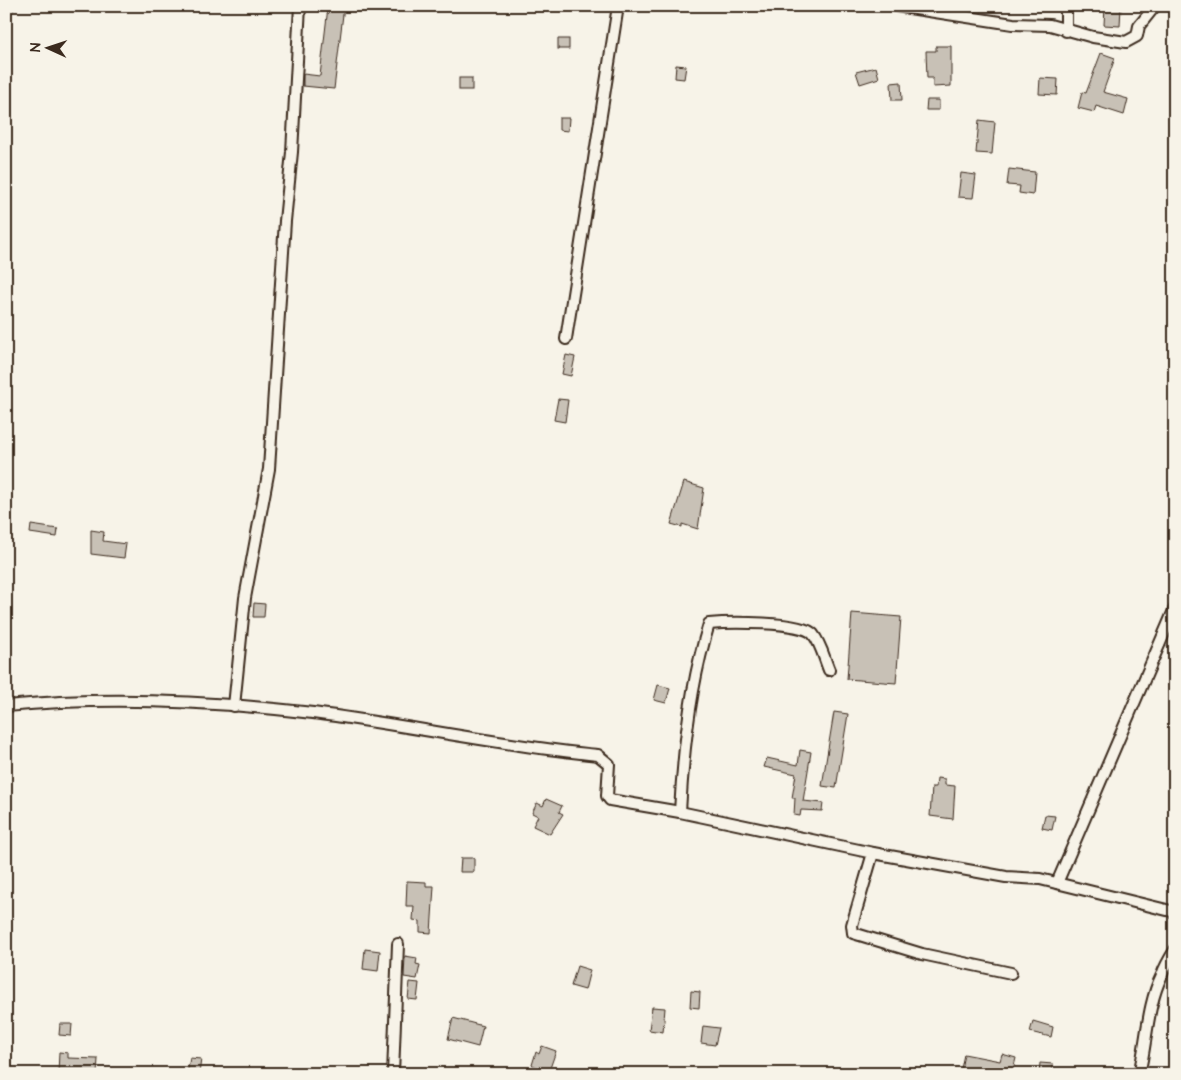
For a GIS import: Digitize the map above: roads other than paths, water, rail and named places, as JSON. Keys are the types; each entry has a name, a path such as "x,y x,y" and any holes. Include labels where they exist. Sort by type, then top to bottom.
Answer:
{"street":[{"path":"234,706 245,598 269,469 285,222 292,152 300,6"},
{"path":"566,339 618,6"},
{"path":"896,6 1012,24 1050,25 1066,31 1126,42 1137,36 1139,26 1155,6"},
{"path":"1066,6 1066,31"},
{"path":"1057,883 1175,608"},
{"path":"680,812 693,697 702,647 709,624 725,622 800,627 812,633 829,670"},
{"path":"6,706 134,700 186,701 314,713 463,738 598,755 609,764 606,796 610,800 680,812 874,853 1006,877 1040,879 1175,912"},
{"path":"874,853 852,925 853,934 922,954 1011,973"},
{"path":"393,1074 398,944"},
{"path":"1138,1074 1145,1049 1147,1028 1161,976 1175,950"}]}
